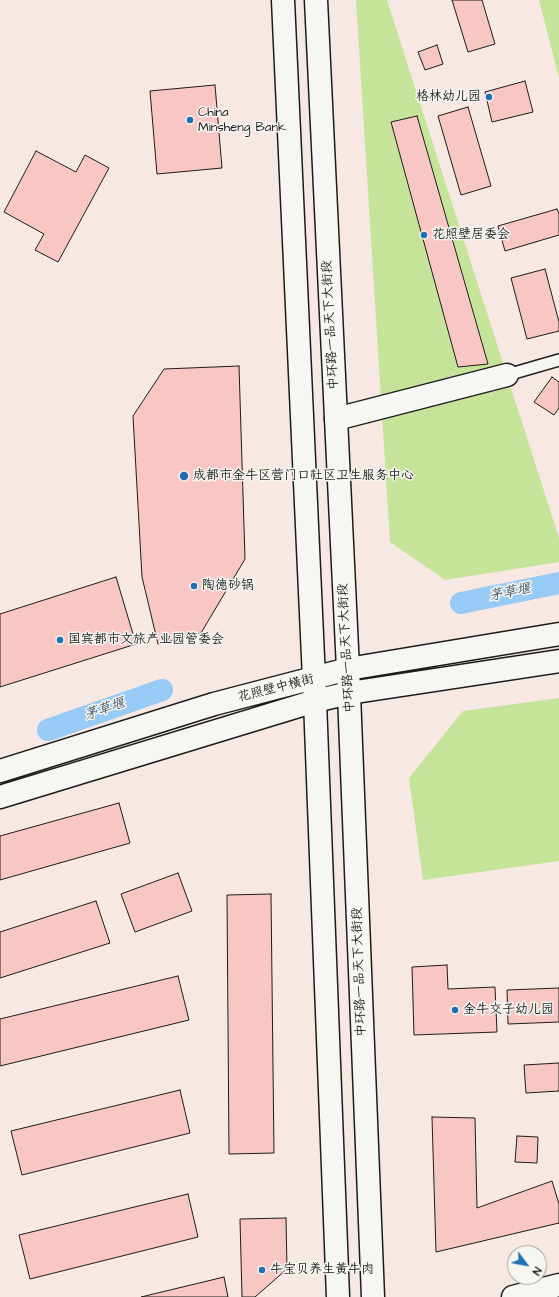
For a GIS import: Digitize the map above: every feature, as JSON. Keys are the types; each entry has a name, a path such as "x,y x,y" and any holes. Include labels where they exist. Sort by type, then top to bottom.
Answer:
{"main road":[{"path":"283,0 315,701 338,1297"},
{"name":"中环路一品天下大街段","path":"316,0 348,669 373,1297"},
{"path":"336,419 507,375"},
{"name":"花照壁中横街","path":"0,771 214,704 348,669 559,634"},
{"name":"花照壁中横街","path":"0,797 315,701 349,693 559,661"},
{"path":"513,1297 559,1285"}],"lane":[{"path":"507,375 559,360"}],"green space":[{"path":"356,0 387,0 559,538 559,562 445,580 390,542"},
{"path":"539,0 559,0 559,78"},
{"path":"559,698 559,861 423,880 409,778 463,711"}],"building":[{"path":"452,0 482,0 495,44 468,52"},
{"path":"437,45 443,64 425,70 418,52"},
{"path":"525,81 533,112 492,122 485,92"},
{"path":"215,85 222,168 157,174 150,91"},
{"path":"468,107 491,186 461,195 438,116"},
{"path":"417,116 488,364 458,367 391,122"},
{"path":"36,151 76,172 85,155 109,168 58,262 35,250 44,234 4,212"},
{"path":"557,209 559,214 559,235 505,251 498,226"},
{"path":"545,269 559,322 559,331 527,339 511,278"},
{"path":"239,366 245,559 201,633 158,644 142,577 133,416 164,369"},
{"path":"552,377 559,382 559,408 554,415 534,402"},
{"path":"116,577 136,644 0,687 0,614"},
{"path":"119,803 130,843 0,880 0,836"},
{"path":"178,873 192,911 135,932 121,894"},
{"path":"271,894 274,1153 229,1154 227,895"},
{"path":"96,901 110,943 0,978 0,932"},
{"name":"金牛交子幼儿园","path":"447,965 448,989 495,987 497,1032 414,1035 412,967"},
{"path":"178,976 189,1020 0,1066 0,1019"},
{"path":"559,988 559,1022 508,1024 507,990"},
{"path":"559,1063 559,1091 526,1093 524,1065"},
{"path":"180,1090 190,1133 22,1175 11,1131"},
{"path":"432,1117 475,1118 477,1208 552,1181 559,1204 559,1223 436,1252"},
{"path":"517,1136 538,1137 537,1163 515,1162"},
{"path":"188,1194 198,1237 30,1279 19,1235"},
{"path":"286,1218 287,1269 255,1297 242,1297 240,1219"},
{"path":"224,1277 228,1297 141,1297"}],"waterway":[{"name":"茅草堰","path":"461,603 559,583"},
{"name":"茅草堰","path":"48,730 162,690"}],"place":[{"name":"格林幼儿园","path":"489,97"},
{"name":"China Minsheng Bank","path":"190,120"},
{"name":"花照壁居委会","path":"424,235"},
{"name":"成都市金牛区营门口社区卫生服务中心","path":"184,476"},
{"name":"陶德砂锅","path":"194,586"},
{"name":"国宾都市文旅产业园管委会","path":"60,640"},
{"name":"金牛交子幼儿园","path":"455,1010"},
{"name":"牛宝贝养生黄牛肉","path":"262,1270"}]}
